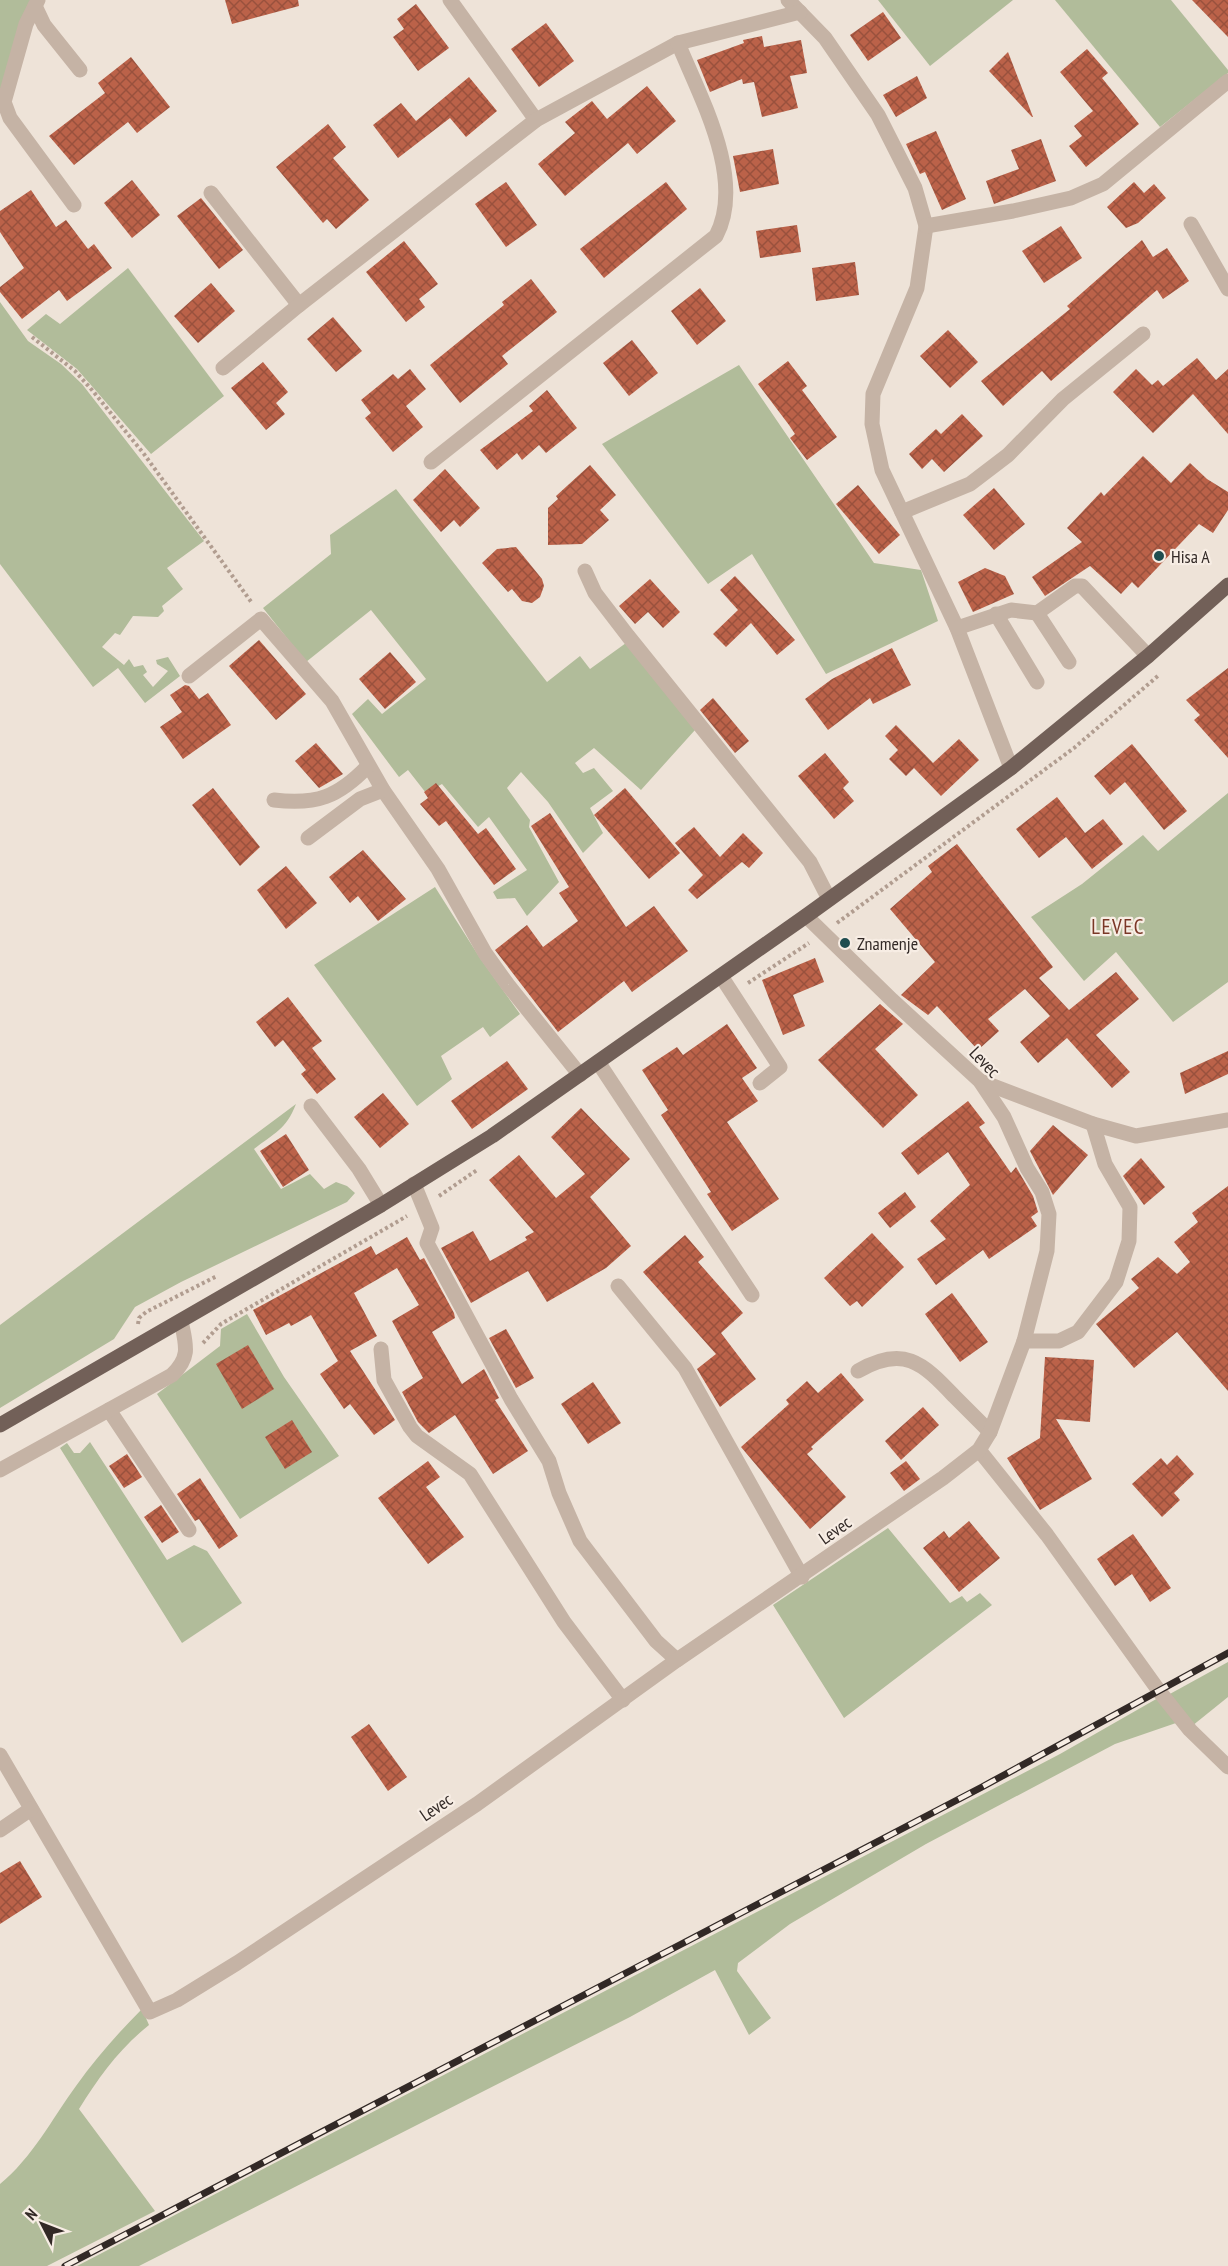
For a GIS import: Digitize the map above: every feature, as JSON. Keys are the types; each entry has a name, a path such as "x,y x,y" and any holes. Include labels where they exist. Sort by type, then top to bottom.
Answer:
{"main road":[{"path":"0,1425 381,1205 492,1136 806,916 1011,768 1148,656 1228,585"}],"street":[{"path":"450,0 536,120"},
{"path":"788,0 825,39 878,115 915,188 926,226 917,288 873,394 872,424 882,470 957,628 1011,768"},
{"path":"36,3 44,26 80,70"},
{"path":"36,3 26,24 4,102 10,118 74,205"},
{"path":"223,368 299,305 536,120 678,43 800,12"},
{"path":"431,462 716,236 723,222 726,196 719,142 678,43"},
{"path":"926,226 1071,198 1103,184 1228,81"},
{"path":"211,193 299,305"},
{"path":"1191,224 1228,289"},
{"path":"902,512 969,484 1008,455 1063,399 1143,334"},
{"path":"585,571 602,602 810,862 829,899"},
{"path":"957,628 1011,610 1037,613 1075,586 1082,586 1148,656"},
{"path":"1037,613 1069,662"},
{"path":"996,614 1037,682"},
{"path":"189,676 261,619 332,701 368,766 438,870 485,952 508,985 580,1075"},
{"path":"274,800 318,801 349,786 368,766"},
{"path":"308,838 360,799 383,790"},
{"name":"Levec","path":"0,1755 150,2012 187,1994 477,1804 676,1660 802,1577 944,1478 979,1450 990,1432 1024,1341 1047,1251 1049,1214 1042,1192 1027,1168 1005,1117 980,1081 806,916"},
{"path":"721,975 780,1067 760,1083"},
{"path":"598,1062 752,1295"},
{"path":"980,1081 1093,1124 1136,1136 1228,1120"},
{"path":"311,1106 359,1169 381,1205"},
{"path":"1024,1341 1059,1341 1078,1332 1116,1282 1129,1241 1130,1207 1105,1164 1093,1124"},
{"path":"414,1184 432,1228 427,1243 511,1399 549,1461 559,1494 580,1541 650,1633 676,1660"},
{"path":"618,1286 684,1368 730,1444 802,1577"},
{"path":"0,1470 159,1383 182,1365 186,1347 181,1321"},
{"path":"381,1349 384,1380 410,1427 417,1436 470,1474 564,1622 623,1700"},
{"path":"858,1371 875,1361 896,1358 911,1360 926,1367 990,1432"},
{"path":"109,1410 189,1530"},
{"path":"979,1450 1047,1535 1190,1731 1228,1767"},
{"path":"0,1830 32,1809"}],"path":[{"path":"32,337 75,371 92,390 213,548 248,596 261,619"}],"green space":[{"path":"0,0 31,0 0,91"},
{"path":"878,0 1013,0 930,66"},
{"path":"1055,0 1171,0 1228,70 1228,73 1160,127"},
{"path":"128,268 224,396 151,454 77,369 27,330 46,314 60,324"},
{"path":"0,302 28,341 61,364 82,384 204,541 167,568 183,589 162,606 164,611 158,617 133,616 120,635 115,633 102,647 124,665 129,659 134,667 143,665 147,672 143,675 153,687 168,671 157,664 156,660 168,657 180,676 145,703 118,668 93,687 0,564"},
{"path":"739,365 874,563 921,570 938,621 826,674 752,554 708,584 602,444"},
{"path":"396,489 547,682 580,656 590,669 626,643 695,730 641,790 594,748 575,763 583,773 594,768 613,791 590,808 603,833 583,853 548,802 521,772 507,788 530,820 529,827 559,882 527,916 515,898 497,899 493,892 527,870 489,817 478,827 442,784 426,793 408,770 399,777 352,714 368,699 382,714 426,679 371,610 306,662 263,608 331,554 330,535"},
{"path":"1228,793 1228,982 1173,1022 1116,952 1084,981 1031,917 1082,884 1143,835 1158,851"},
{"path":"435,887 480,958 520,1014 490,1037 483,1027 441,1056 452,1079 417,1106 314,965"},
{"path":"296,1104 284,1125 254,1149 281,1189 310,1174 324,1189 336,1182 347,1186 355,1193 347,1202 181,1282 135,1307 114,1339 0,1408 0,1325"},
{"path":"247,1314 284,1377 339,1456 240,1519 157,1394 220,1346 221,1329"},
{"path":"90,1442 167,1560 194,1545 207,1551 242,1603 182,1643 60,1448 67,1443 74,1453 80,1453"},
{"path":"888,1528 950,1603 962,1596 967,1602 980,1593 992,1605 844,1718 773,1605"},
{"path":"1228,1662 1228,1697 1192,1726 1168,1695"},
{"path":"1158,1698 1176,1723 1115,1744 926,1844 790,1924 738,1963 737,1971 771,2018 749,2035 715,1970 630,2017 139,2266 77,2266 1060,1754"},
{"path":"142,2009 149,2025 110,2064 79,2109 155,2211 47,2266 0,2266 0,2184 32,2150 99,2056"}],"building":[{"path":"225,0 298,0 299,6 232,24"},
{"path":"1192,0 1228,0 1228,37"},
{"path":"416,4 449,48 418,71 393,37 404,29 397,19"},
{"path":"883,12 901,38 868,61 850,35"},
{"path":"546,23 574,61 539,87 511,49"},
{"path":"762,36 764,47 801,40 807,73 790,76 798,108 762,117 754,82 743,84 742,79 710,92 697,60 744,43 743,40"},
{"path":"1087,49 1108,73 1102,78 1139,124 1086,167 1069,146 1082,136 1074,126 1093,111 1060,72"},
{"path":"1008,52 1033,117 989,71"},
{"path":"131,57 170,107 137,133 128,122 74,165 49,136 105,93 98,83"},
{"path":"917,76 927,98 896,117 883,95"},
{"path":"469,77 497,111 466,137 450,118 398,158 373,125 401,103 416,121"},
{"path":"647,86 676,121 637,154 628,143 565,196 538,164 575,133 565,122 592,101 607,119"},
{"path":"328,124 346,147 333,158 369,200 336,229 327,219 323,223 276,167"},
{"path":"936,131 966,199 942,210 925,172 920,174 906,144"},
{"path":"1041,139 1056,181 994,204 986,181 1019,169 1011,150"},
{"path":"773,149 779,184 740,192 733,156"},
{"path":"132,180 160,215 132,238 104,203"},
{"path":"506,182 537,225 506,247 475,204"},
{"path":"666,182 687,209 604,278 580,249"},
{"path":"1134,182 1144,193 1154,184 1166,198 1138,223 1126,228 1107,207"},
{"path":"31,190 56,227 66,220 88,249 94,244 112,268 67,301 59,290 22,319 0,292 0,287 24,268 0,232 0,211"},
{"path":"201,198 243,250 219,269 177,216"},
{"path":"797,225 801,252 760,258 756,231"},
{"path":"1061,226 1082,258 1044,283 1022,251"},
{"path":"1142,240 1153,257 1167,248 1189,281 1163,299 1157,290 1051,381 1042,371 1003,406 981,381 1070,309 1067,306"},
{"path":"404,241 438,284 419,299 425,307 406,322 366,272"},
{"path":"855,262 859,295 816,301 812,268"},
{"path":"531,279 557,312 502,356 508,364 460,403 430,365 504,305 502,302"},
{"path":"211,283 235,311 198,343 174,316"},
{"path":"700,288 726,321 697,345 671,311"},
{"path":"333,317 362,351 336,372 307,339"},
{"path":"948,330 978,362 950,388 920,356"},
{"path":"632,340 658,373 629,396 603,363"},
{"path":"1197,358 1216,380 1228,369 1228,434 1193,394 1153,433 1113,392 1136,369 1152,385 1158,380 1163,386"},
{"path":"788,361 807,386 802,390 837,437 807,460 790,438 795,434 758,384"},
{"path":"263,362 288,392 276,403 285,414 266,430 231,388"},
{"path":"410,369 426,389 406,406 423,427 393,452 365,418 371,413 361,400 393,374 398,379"},
{"path":"547,390 577,428 546,453 539,445 522,460 517,453 497,470 480,450 533,411 529,406"},
{"path":"962,414 983,436 944,472 932,459 922,469 909,454 936,429 941,434"},
{"path":"1143,456 1171,483 1190,463 1207,479 1228,492 1228,510 1213,533 1199,524 1138,588 1132,582 1121,594 1090,566 1045,596 1032,577 1082,542 1067,528 1101,492 1104,496"},
{"path":"590,465 616,495 600,510 609,520 582,544 548,545 548,508 558,499 556,496"},
{"path":"445,469 480,508 460,527 454,520 441,532 413,500"},
{"path":"858,485 900,535 879,554 836,504"},
{"path":"994,488 1025,524 994,550 963,515"},
{"path":"516,547 542,579 544,586 540,597 532,603 522,601 512,589 508,592 482,563 497,549"},
{"path":"985,568 1005,576 1014,594 973,612 958,582"},
{"path":"735,576 795,640 777,655 751,623 726,647 713,634 738,610 720,590"},
{"path":"650,579 680,612 663,628 648,612 635,624 619,606"},
{"path":"259,640 306,694 276,720 229,666"},
{"path":"892,648 911,685 873,704 870,698 828,730 805,699 832,679"},
{"path":"390,652 416,682 385,709 359,679"},
{"path":"1228,668 1228,758 1194,720 1200,715 1186,700"},
{"path":"185,685 189,686 199,699 208,693 231,725 183,759 160,727 182,712 170,695"},
{"path":"713,698 749,741 735,753 700,710"},
{"path":"896,725 933,763 959,739 979,760 941,796 914,768 906,776 889,759 898,750 885,736"},
{"path":"316,743 343,774 319,788 295,761"},
{"path":"1132,744 1187,811 1164,830 1125,782 1110,795 1094,776"},
{"path":"825,753 849,782 843,788 854,801 834,819 798,776"},
{"path":"436,783 478,834 486,828 516,869 494,885 446,821 439,826 420,804 428,798 424,792"},
{"path":"213,788 260,847 240,866 192,805"},
{"path":"625,788 680,853 649,879 594,815"},
{"path":"1057,797 1085,833 1103,819 1123,844 1092,869 1066,837 1039,858 1016,829"},
{"path":"550,813 626,927 654,906 688,951 632,992 624,981 558,1032 495,950 527,925 543,947 578,921 559,893 569,887 531,826"},
{"path":"694,827 720,857 743,833 763,853 749,868 742,862 697,899 688,890 703,875 675,843"},
{"path":"957,844 1053,967 1039,978 1069,1010 1116,972 1139,999 1096,1035 1130,1072 1112,1088 1067,1038 1038,1063 1020,1042 1050,1016 1025,989 988,1019 999,1031 978,1050 937,1006 928,1015 901,995 935,962 890,909 932,872 928,866"},
{"path":"363,850 406,899 378,921 358,896 350,903 329,877"},
{"path":"286,866 317,903 286,929 257,890"},
{"path":"815,958 824,982 793,995 805,1026 783,1035 762,980"},
{"path":"288,997 322,1041 312,1048 336,1079 317,1094 301,1074 306,1070 283,1040 275,1047 256,1022"},
{"path":"880,1004 903,1024 875,1049 918,1095 883,1128 818,1060"},
{"path":"727,1024 757,1068 742,1078 758,1101 727,1122 779,1199 732,1231 707,1194 711,1192 661,1115 668,1110 642,1070 677,1047 683,1055"},
{"path":"1228,1051 1228,1074 1185,1094 1180,1073"},
{"path":"507,1061 528,1089 472,1129 451,1101"},
{"path":"383,1093 409,1124 380,1148 354,1117"},
{"path":"968,1101 985,1123 979,1127 1011,1173 1016,1167 1033,1196 1038,1212 1031,1217 1037,1226 989,1259 983,1250 936,1285 917,1259 946,1239 930,1221 970,1185 948,1152 918,1175 901,1153"},
{"path":"581,1108 630,1159 590,1197 631,1246 606,1268 547,1302 528,1271 471,1303 441,1248 473,1231 490,1261 527,1240 525,1237 534,1232 489,1180 519,1155 556,1198 585,1174 551,1137"},
{"path":"1053,1125 1088,1155 1053,1195 1030,1151"},
{"path":"286,1134 309,1170 283,1187 260,1151"},
{"path":"1141,1158 1165,1187 1144,1205 1123,1176"},
{"path":"1228,1186 1228,1391 1177,1332 1134,1368 1096,1324 1139,1288 1131,1279 1158,1257 1177,1274 1190,1262 1174,1242 1198,1222 1192,1213"},
{"path":"905,1192 916,1207 890,1228 878,1213"},
{"path":"872,1233 904,1267 862,1307 857,1301 850,1306 824,1278"},
{"path":"685,1235 704,1257 698,1262 743,1313 721,1333 756,1379 720,1407 697,1369 716,1354 643,1272"},
{"path":"407,1237 420,1260 424,1258 454,1313 455,1318 432,1332 462,1384 484,1369 499,1398 495,1400 528,1451 493,1474 455,1415 429,1433 418,1422 402,1392 423,1378 392,1321 419,1305 397,1268 354,1293 377,1336 350,1351 395,1420 374,1435 350,1404 344,1409 320,1374 338,1361 311,1315 291,1326 289,1323 266,1335 253,1310 371,1246 376,1255"},
{"path":"952,1293 988,1342 960,1362 925,1314"},
{"path":"506,1329 534,1378 516,1388 489,1338"},
{"path":"248,1345 274,1389 242,1409 216,1364"},
{"path":"1045,1357 1094,1360 1090,1422 1056,1419 1092,1479 1040,1510 1007,1458 1040,1438"},
{"path":"841,1373 864,1400 811,1447 813,1449 807,1454 846,1497 810,1529 741,1447 789,1404 786,1400 807,1381 818,1393"},
{"path":"593,1382 621,1423 588,1444 561,1404"},
{"path":"923,1407 939,1425 901,1460 885,1441"},
{"path":"292,1420 312,1452 285,1469 265,1437"},
{"path":"127,1454 142,1477 124,1488 109,1466"},
{"path":"1177,1455 1194,1474 1174,1493 1180,1500 1162,1517 1132,1484 1161,1458 1167,1465"},
{"path":"428,1461 440,1477 426,1487 464,1537 428,1564 378,1498"},
{"path":"906,1461 920,1479 904,1491 890,1473"},
{"path":"200,1478 238,1536 219,1549 199,1519 195,1521 177,1494"},
{"path":"161,1505 179,1532 162,1543 144,1517"},
{"path":"969,1521 1000,1558 959,1592 923,1548 944,1531 949,1538"},
{"path":"1133,1534 1171,1588 1150,1602 1132,1574 1115,1586 1097,1559"},
{"path":"369,1724 407,1777 388,1791 351,1737"},
{"path":"20,1861 42,1897 0,1924 0,1873"}],"railway":[{"path":"65,2266 982,1787 1228,1653"}],"place":[{"name":"Hisa A","path":"1159,556"},
{"name":"Znamenje","path":"845,943"}],"district":[{"name":"LEVEC","path":"1118,926"}]}
